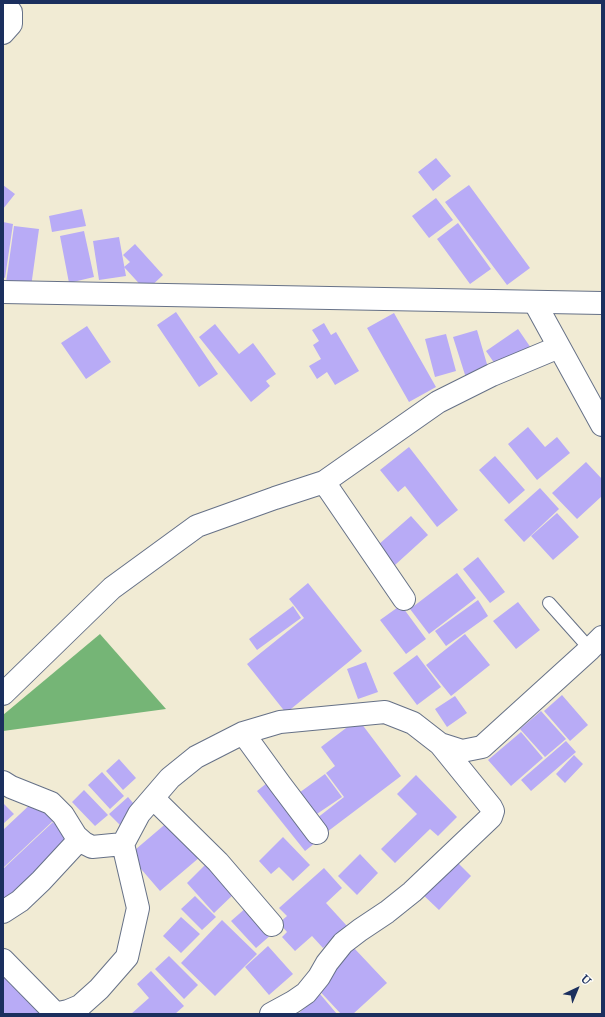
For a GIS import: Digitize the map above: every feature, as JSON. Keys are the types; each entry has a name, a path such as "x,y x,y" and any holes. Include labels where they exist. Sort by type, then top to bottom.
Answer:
{"street":[{"path":"3,3 11,12 11,24 3,33"},
{"path":"3,292 535,303 602,303"},
{"path":"535,303 602,425"},
{"path":"3,694 112,588 197,526 324,482 438,402 492,375 559,347"},
{"path":"324,482 404,599"},
{"path":"440,744 462,752 482,747 596,643"},
{"path":"3,960 55,1014 80,1006 99,989 127,957 138,908 123,844 139,814 170,778 196,757 243,733 280,722 385,712 413,723 440,744 491,807 493,811 491,817 412,892 387,912 343,943 327,963 320,977 306,993 271,1014"},
{"path":"243,733 317,833"},
{"path":"3,782 11,787 51,803 63,815 79,840 92,847 123,844"},
{"path":"153,798 218,862 272,925"},
{"path":"3,912 20,901 79,840"}],"lane":[{"path":"549,603 596,643"}],"green space":[{"path":"100,634 166,709 3,731 3,715"}],"building":[{"path":"436,158 451,176 433,191 418,172"},
{"path":"3,185 15,194 3,209"},
{"path":"469,185 530,268 507,285 445,202"},
{"path":"436,198 453,220 429,238 412,216"},
{"path":"82,209 86,226 52,232 49,216"},
{"path":"3,222 13,224 5,278 3,277"},
{"path":"458,223 491,269 470,284 437,239"},
{"path":"14,226 39,229 31,287 6,283"},
{"path":"84,231 94,277 69,283 60,236"},
{"path":"119,237 126,276 99,280 93,241"},
{"path":"135,244 163,275 146,291 124,267 130,262 123,255"},
{"path":"176,312 218,374 199,387 157,325"},
{"path":"394,313 436,387 409,402 367,328"},
{"path":"324,323 331,335 336,332 359,371 335,385 327,372 317,379 309,366 321,359 313,345 319,341 312,330"},
{"path":"215,324 239,354 253,343 276,374 266,381 270,386 251,402 199,337"},
{"path":"87,326 111,362 86,379 61,343"},
{"path":"518,329 531,348 499,370 486,351"},
{"path":"477,330 489,371 466,378 453,337"},
{"path":"446,334 456,371 435,377 425,339"},
{"path":"528,427 545,447 557,437 570,453 537,480 508,444"},
{"path":"409,447 458,510 437,527 405,486 398,492 380,470"},
{"path":"495,456 525,490 509,504 479,470"},
{"path":"586,462 602,479 602,496 577,519 552,493"},
{"path":"540,488 559,509 524,542 504,520"},
{"path":"557,513 579,537 553,560 531,536"},
{"path":"411,516 428,535 395,565 378,545"},
{"path":"478,557 505,592 490,603 463,569"},
{"path":"457,573 476,598 429,634 410,609"},
{"path":"308,583 362,651 286,713 247,664 304,618 289,599"},
{"path":"478,600 488,616 446,646 435,631"},
{"path":"518,602 540,630 516,649 493,621"},
{"path":"401,605 426,639 406,654 380,620"},
{"path":"293,606 301,618 257,650 249,639"},
{"path":"465,634 490,665 451,696 426,665"},
{"path":"417,655 441,687 417,705 393,673"},
{"path":"366,662 378,692 358,699 347,669"},
{"path":"562,695 588,725 570,741 544,711"},
{"path":"455,696 467,713 447,727 435,709"},
{"path":"541,711 566,739 545,757 520,729"},
{"path":"358,719 401,776 323,835 312,822 344,797 326,773 335,766 321,747"},
{"path":"521,732 543,758 511,786 488,760"},
{"path":"566,741 576,752 531,791 521,780"},
{"path":"574,755 583,764 565,783 556,774"},
{"path":"119,759 136,778 123,790 106,771"},
{"path":"102,772 124,796 110,809 88,785"},
{"path":"325,774 342,797 308,820 292,798"},
{"path":"416,775 457,817 438,836 430,829 395,863 381,849 417,814 397,794"},
{"path":"272,779 320,839 305,851 257,791"},
{"path":"84,790 108,815 95,826 72,802"},
{"path":"128,797 139,810 121,826 109,814"},
{"path":"36,799 55,819 3,868 3,830"},
{"path":"3,804 14,814 3,824"},
{"path":"169,821 200,857 160,891 129,855"},
{"path":"53,822 71,841 3,905 3,869"},
{"path":"283,837 310,865 293,881 279,867 271,874 259,861"},
{"path":"360,854 378,873 357,895 338,876"},
{"path":"451,856 471,876 439,910 419,891"},
{"path":"209,861 237,891 214,913 187,883"},
{"path":"324,868 342,888 326,903 347,926 323,948 312,936 295,951 282,937 287,932 279,923 287,916 279,908"},
{"path":"195,896 216,917 202,930 181,909"},
{"path":"247,907 272,934 256,948 231,921"},
{"path":"181,917 200,934 181,953 163,936"},
{"path":"222,920 257,954 215,996 181,963"},
{"path":"268,946 293,974 269,995 245,967"},
{"path":"354,948 387,983 353,1014 341,1014 314,985"},
{"path":"169,956 198,985 184,999 155,969"},
{"path":"3,970 47,1014 3,1014"},
{"path":"151,971 184,1006 175,1014 131,1014 149,998 137,984"},
{"path":"320,994 337,1014 298,1014"}]}
